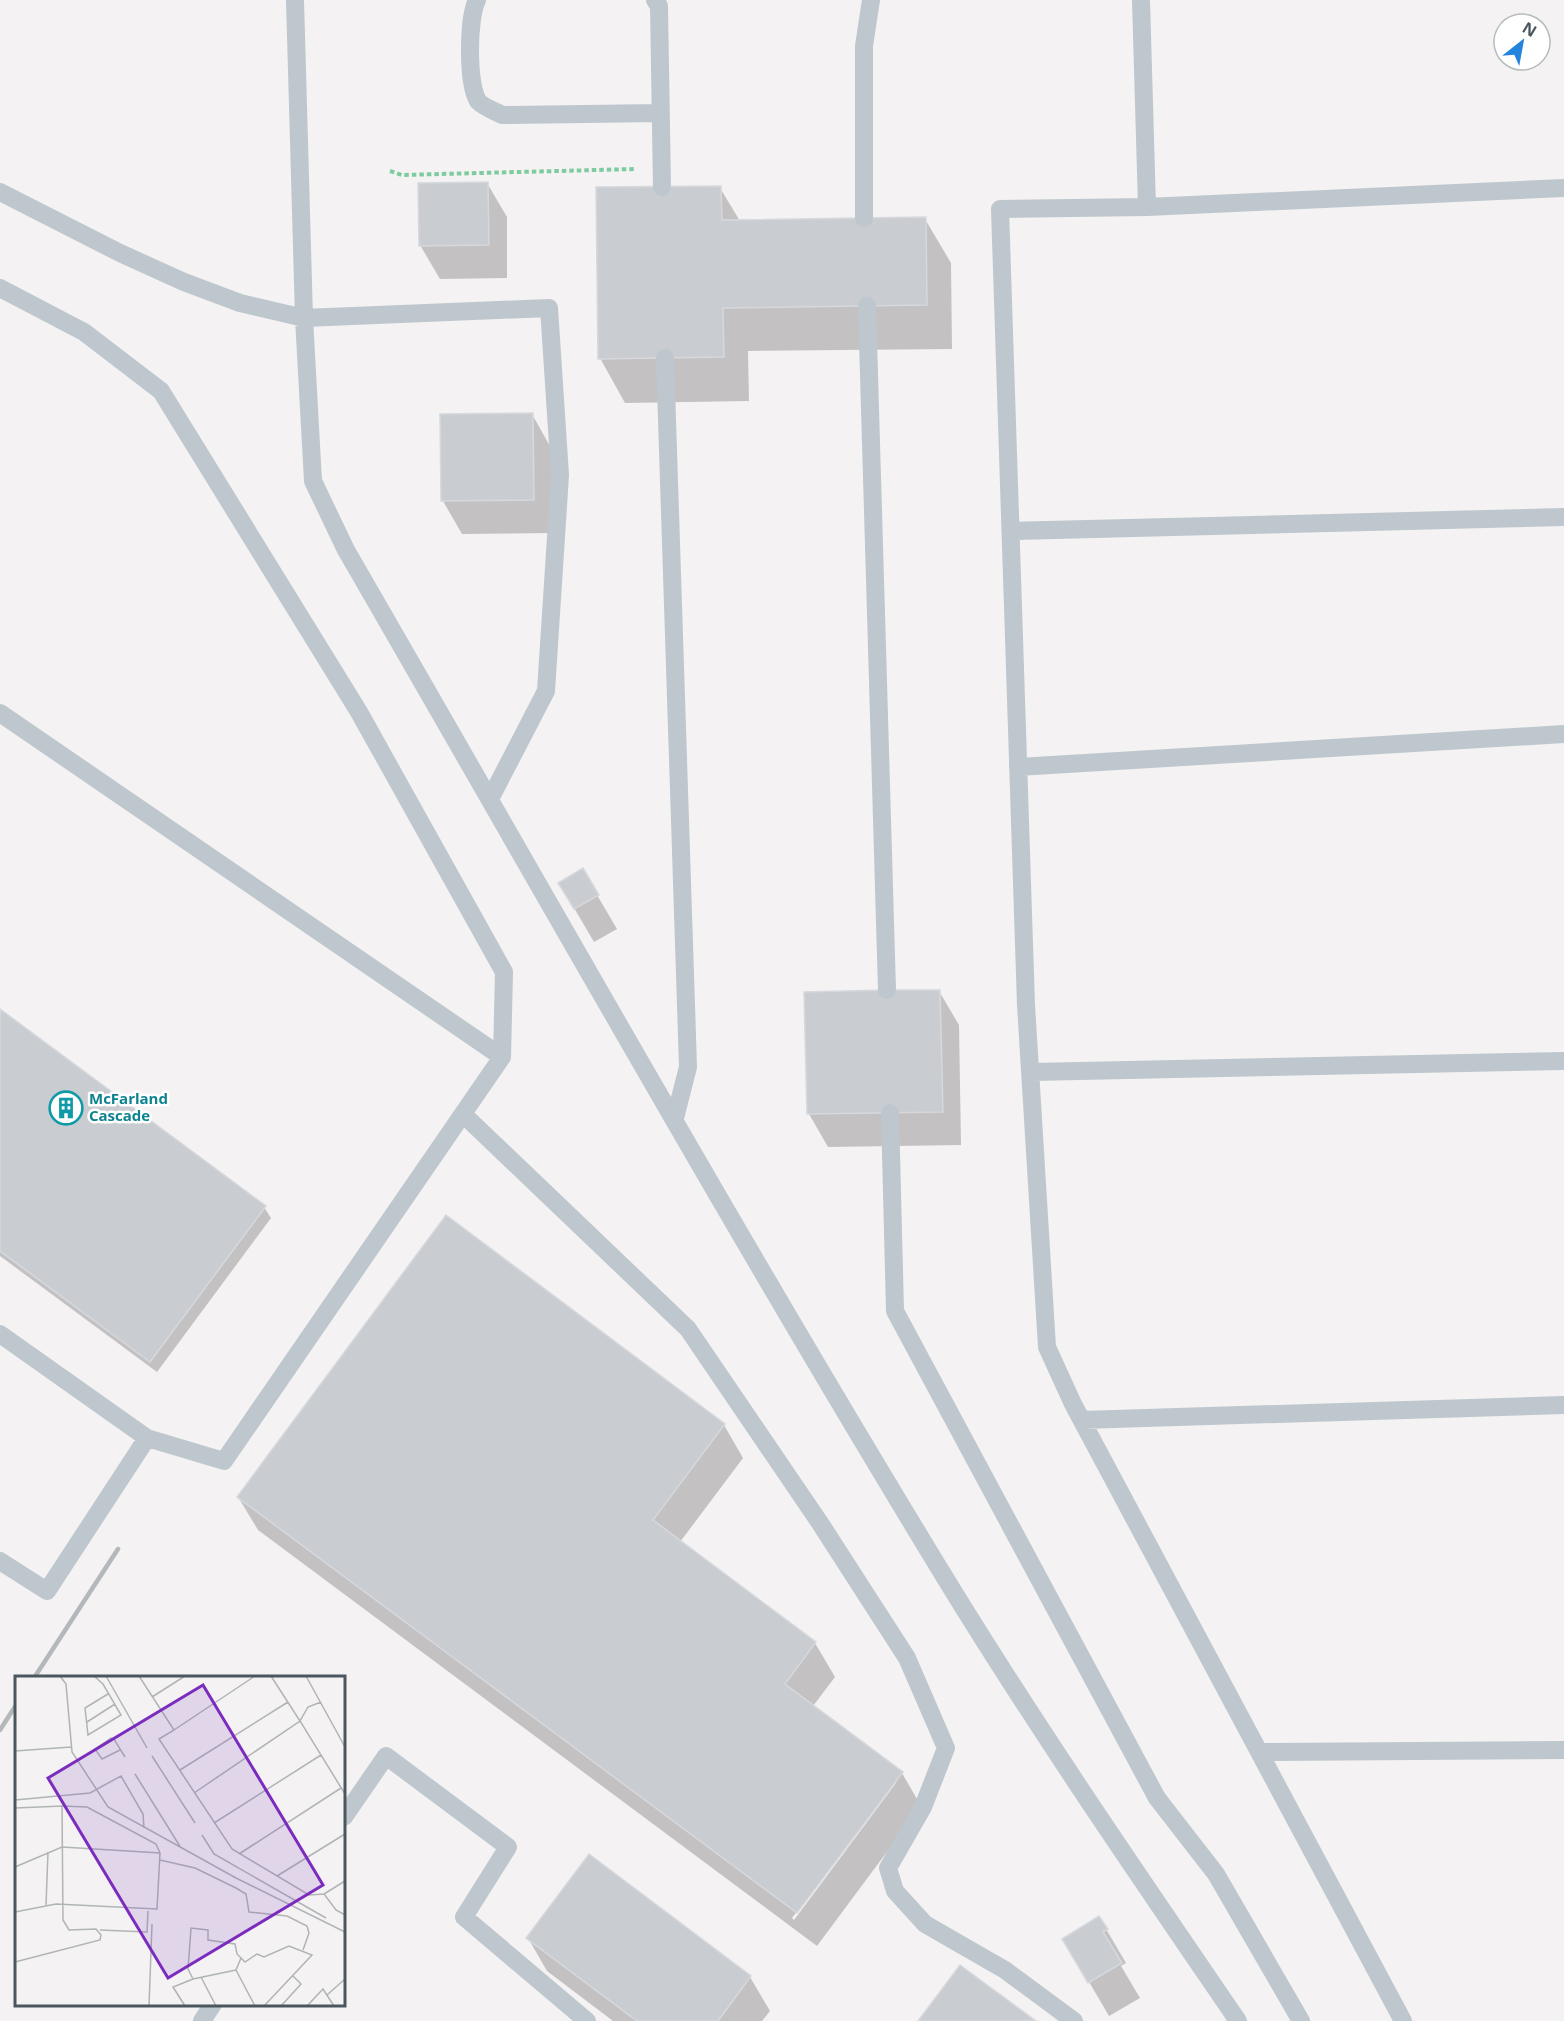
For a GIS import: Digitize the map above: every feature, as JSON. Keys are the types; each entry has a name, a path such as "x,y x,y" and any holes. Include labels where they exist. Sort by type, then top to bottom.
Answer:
{"lane":[{"path":"295,0 304,318 313,481 346,550 675,1118 949,1584 1080,1788 1238,2021"},
{"path":"477,0 472,11 472,86 479,102 502,115 660,113"},
{"path":"655,0 659,6 662,187"},
{"path":"864,218 864,46 871,0"},
{"path":"1141,0 1148,207"},
{"path":"1403,2021 1082,1420 1047,1347 1031,1072 1018,767 1000,209 1148,207 1564,188"},
{"path":"0,192 120,253 184,282 240,303 304,318 549,308 560,475 546,691 490,799"},
{"path":"0,288 84,332 160,391 359,712 504,972 502,1057 224,1461 147,1438 0,1334"},
{"path":"867,306 887,990"},
{"path":"665,358 688,1067 675,1118"},
{"path":"1011,531 1564,517"},
{"path":"0,713 502,1057"},
{"path":"1018,767 1564,734"},
{"path":"1031,1072 1564,1061"},
{"path":"890,1113 895,1311 1157,1798 1216,1874 1300,2021"},
{"path":"464,1115 688,1329 820,1523 907,1658 946,1748 923,1807 888,1868 895,1890 925,1924 1005,1970 1074,2021"},
{"path":"1082,1420 1564,1405"},
{"path":"0,1561 47,1591 147,1438"},
{"path":"1260,1752 1564,1750"},
{"path":"345,1816 386,1756 508,1847 464,1917 587,2021"},
{"path":"202,2021 212,2006"}],"path":[{"path":"390,171 402,175 661,168"}],"building":[{"path":"488,182 489,245 419,246 418,183"},
{"path":"721,186 722,220 926,217 927,305 723,308 724,357 598,359 596,187"},
{"path":"533,413 534,500 441,501 440,414"},
{"path":"583,868 599,895 574,909 558,883"},
{"path":"940,990 943,1112 807,1114 804,992"},
{"name":"McFarland Cascade","path":"0,1009 266,1206 150,1362 0,1251"},
{"path":"446,1215 725,1424 653,1520 816,1642 785,1684 903,1772 797,1913 237,1497"},
{"path":"589,1854 751,1976 718,2021 637,2021 526,1938"},
{"path":"1099,1916 1108,1929 1103,1932 1122,1963 1088,1983 1062,1939"},
{"path":"960,1965 1036,2021 918,2021"}],"railway":[{"path":"35,1676 118,1549"},
{"path":"0,1730 15,1707"}],"place":[{"name":"McFarland Cascade","path":"66,1108"}]}
